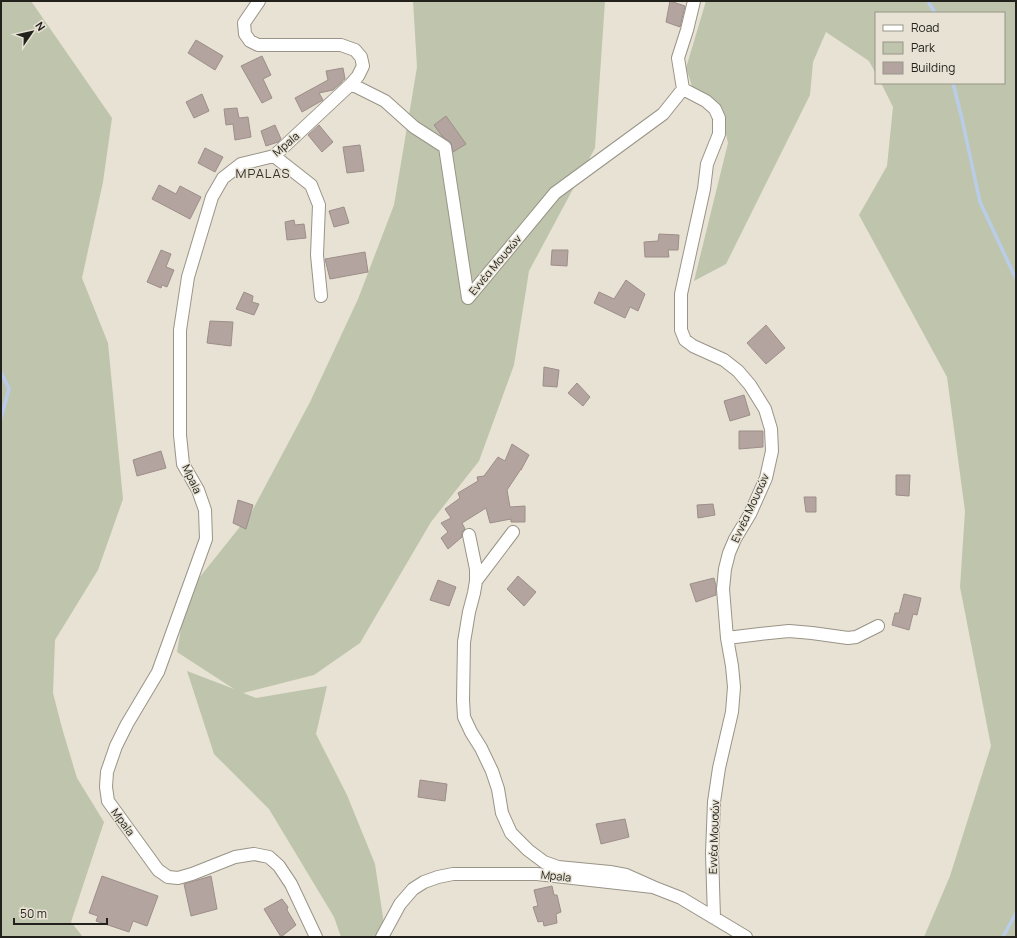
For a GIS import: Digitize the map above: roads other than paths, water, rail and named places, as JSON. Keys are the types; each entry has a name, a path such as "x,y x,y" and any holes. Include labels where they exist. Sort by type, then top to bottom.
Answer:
{"street":[{"name":"Mpala","path":"259,1 244,23 245,34 250,41 258,45 341,45 355,50 361,57 363,66 358,76 351,84 274,156 241,164 223,178 212,197 188,277 180,330 180,435 183,464 198,490 205,510 206,539 158,672 127,724 116,746 107,772 106,787 108,801 158,870 168,877 178,878 192,874 235,857 254,854 269,857 279,866 291,884 316,937"},
{"path":"683,89 678,58 694,1"},
{"name":"Εννέα Μουσών","path":"351,84 385,101 414,127 445,147 468,298 555,193 663,114 683,89 706,101 715,109 719,118 719,134 707,164 704,189 681,294 681,330 685,340 693,346 724,360 738,371 750,385 765,409 771,429 772,451 766,478 750,514 735,539 725,569 723,589 727,638 734,687 732,712 719,768 714,802 712,853 714,918"},
{"path":"274,156 312,185 319,206 317,255 321,296"},
{"path":"476,581 513,532"},
{"path":"469,535 476,569 476,581 464,642 464,718 492,771 498,789 502,813 511,833 528,850 544,862 558,867 626,875 653,887"},
{"path":"727,638 789,632 812,633 848,638 856,637 878,626"},
{"name":"Mpala","path":"382,937 400,904 413,889 424,882 453,874 537,874 653,887 681,898 746,937"}],"waterway":[{"path":"928,1 934,12"},
{"path":"953,84 980,202 1016,279"},
{"path":"1,372 9,389 1,418"},
{"path":"1003,937 1016,913"}],"district":[{"name":"MPALAS","path":"263,173"}]}
